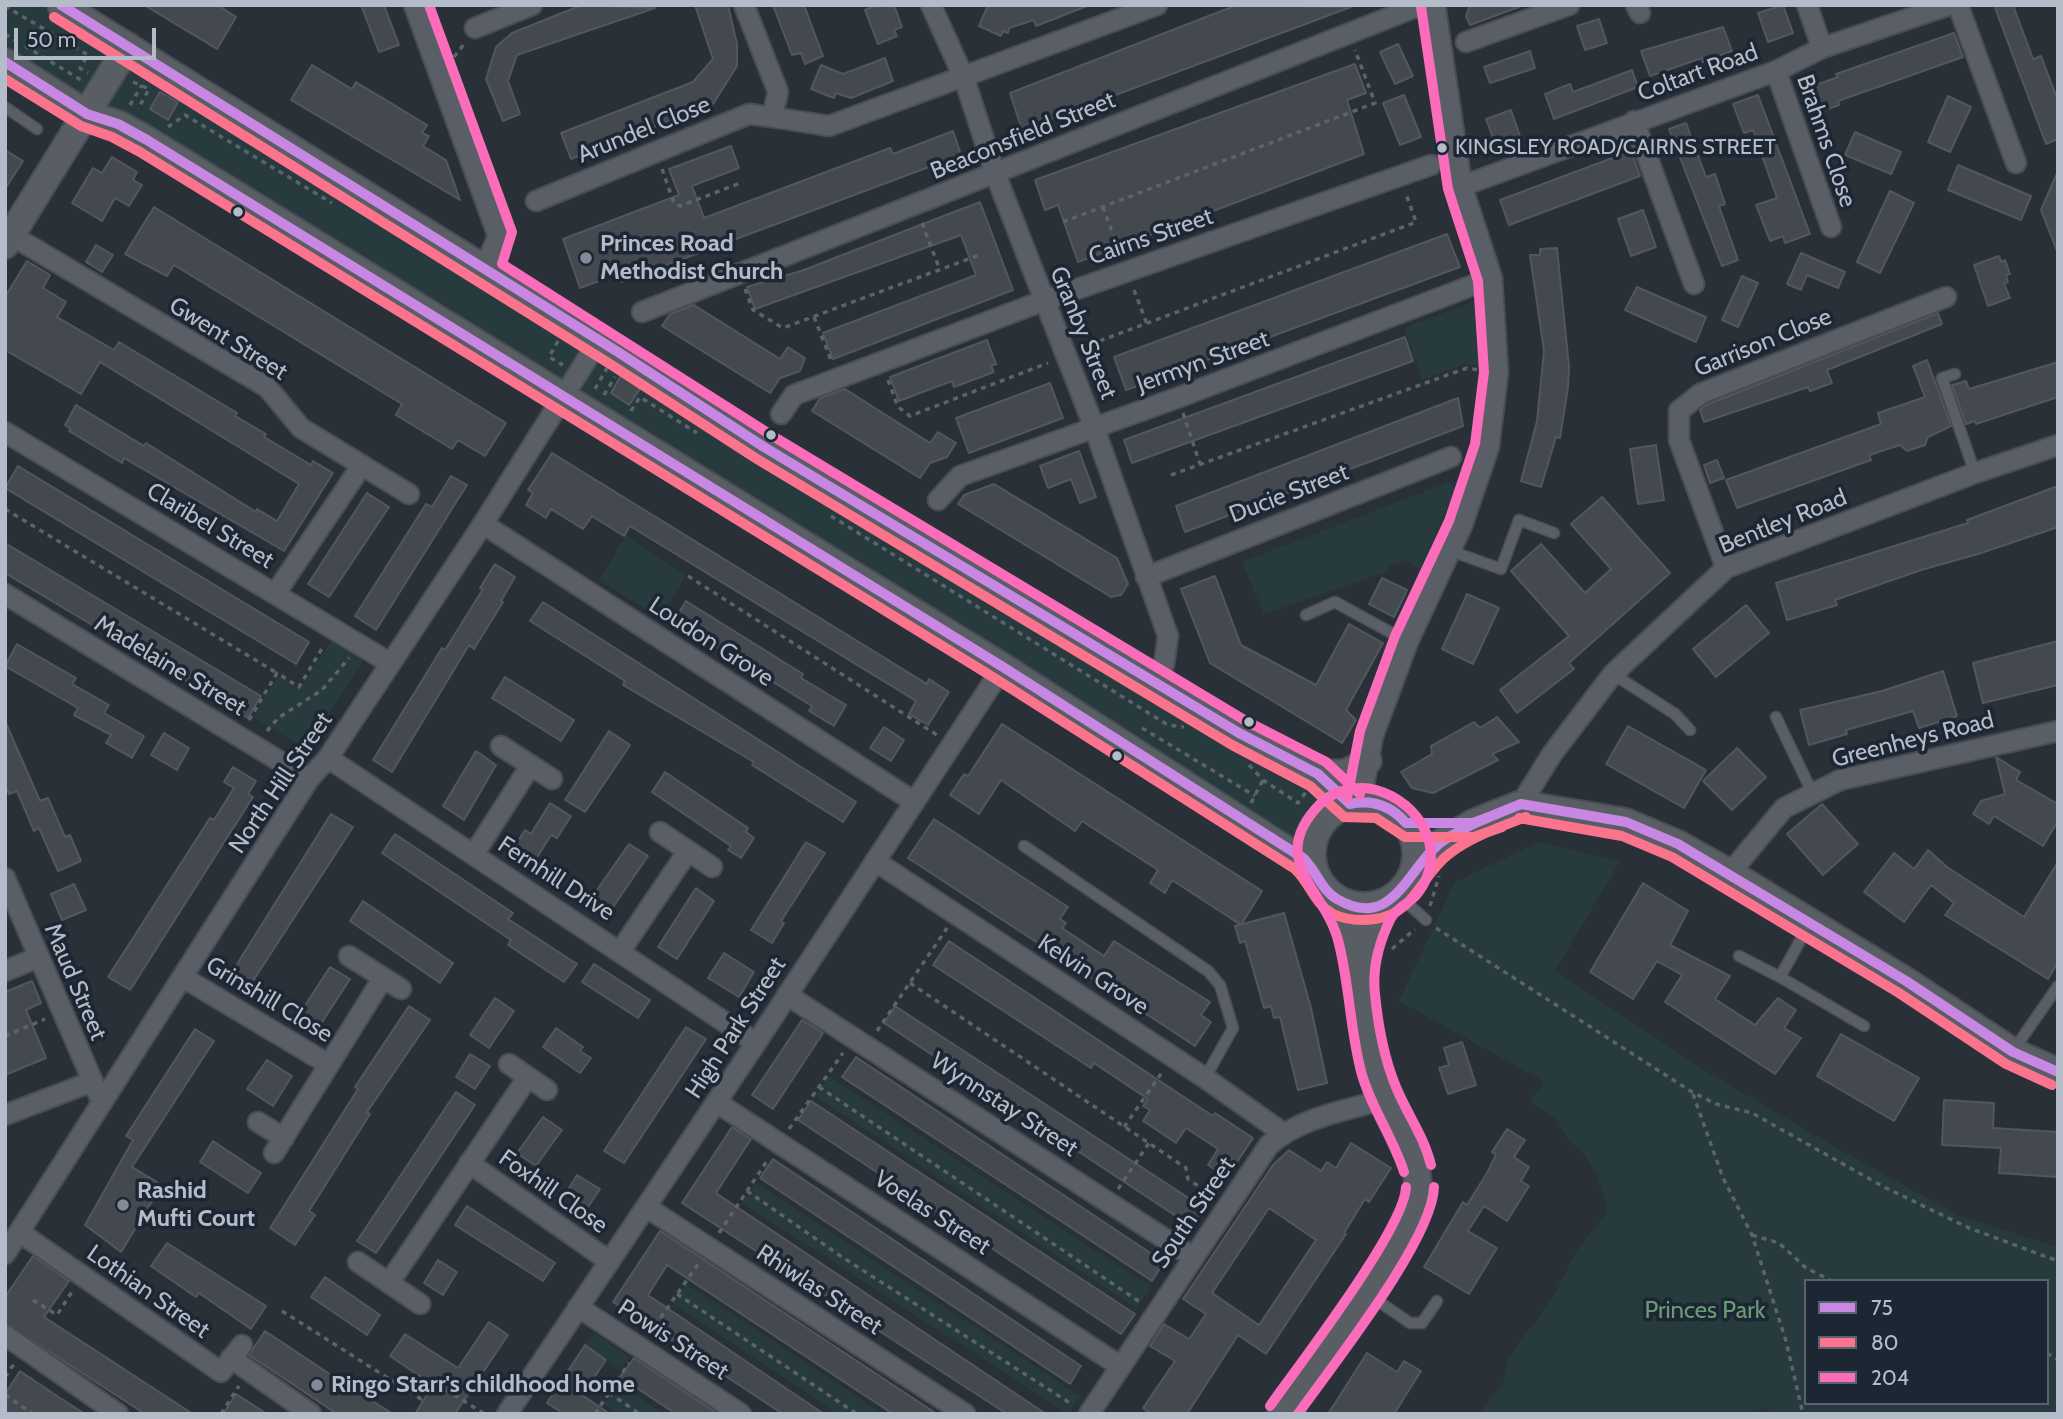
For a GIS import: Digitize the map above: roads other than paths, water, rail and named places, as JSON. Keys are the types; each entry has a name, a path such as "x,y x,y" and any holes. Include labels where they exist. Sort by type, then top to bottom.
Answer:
{"main road":[{"path":"61,5 128,46 148,73 484,269 608,354 1155,681 1314,781 1355,802 1387,807 1406,823 1417,848 1416,866 1409,882 1391,899 1360,966"},
{"path":"7,241 128,46"},
{"path":"8,66 87,114 118,124 1003,667 1313,867"},
{"path":"1314,781 1346,773 1368,761"},
{"path":"1355,802 1336,810 1317,831 1312,849 1313,867 1319,882 1339,901 1361,907 1391,899"},
{"path":"1416,866 1440,844 1473,823 1521,804 1626,822 1678,844 1730,873 2013,1052 2058,1072"},
{"path":"1406,823 1473,823"},
{"path":"1281,1414 1395,1248 1420,1199 1415,1159 1401,1125 1385,1099 1363,1014 1360,966 1339,901"}],"street":[{"path":"414,5 442,75 498,236 484,269"},
{"path":"475,28 532,5"},
{"path":"744,5 778,92 772,117"},
{"name":"Granby Street","path":"931,5 964,78 995,173 1094,427 1168,636 1164,664 1155,681"},
{"name":"Arundel Close","path":"536,201 749,114 829,126 1157,5"},
{"name":"Beaconsfield Street","path":"642,313 1421,5"},
{"path":"1355,802 1373,736 1408,642 1451,551 1489,447 1498,372 1493,278 1462,186 1436,5"},
{"path":"1466,42 1569,5"},
{"path":"1807,5 1822,48"},
{"name":"Coltart Road","path":"1462,186 1776,71 1822,48 1949,5"},
{"path":"1958,5 2016,163"},
{"name":"Brahms Close","path":"1776,71 1830,228"},
{"path":"1634,121 1694,285"},
{"name":"Cairns Street","path":"780,414 794,395 838,378 1043,301 1431,165"},
{"name":"Gwent Street","path":"7,241 267,387 301,428 409,494"},
{"name":"Jermyn Street","path":"937,500 960,476 1177,398 1493,278"},
{"name":"Garrison Close","path":"1726,568 1679,440 1679,411 1700,394 1946,297"},
{"name":"North Hill Street","path":"5,1254 309,779 328,758 483,524 572,404 578,374 608,354"},
{"name":"Claribel Street","path":"5,432 390,663"},
{"name":"Bentley Road","path":"1521,804 1552,754 1614,674 1726,568 1975,473 2058,445"},
{"name":"Ducie Street","path":"1146,577 1451,457"},
{"path":"275,594 362,465"},
{"name":"Loudon Grove","path":"483,524 913,801"},
{"name":"Madelaine Street","path":"5,594 309,779"},
{"name":"High Park Street","path":"514,1411 578,1307 757,1042 950,743 1003,667"},
{"name":"Greenheys Road","path":"1730,873 1784,808 1840,780 2058,731"},
{"path":"501,746 552,779"},
{"name":"Fernhill Drive","path":"328,758 757,1042"},
{"path":"474,854 531,765"},
{"path":"660,832 712,867"},
{"path":"621,950 688,851"},
{"name":"Kelvin Grove","path":"875,861 1173,1056 1283,1133"},
{"name":"Maud Street","path":"5,878 90,1082 102,1103"},
{"path":"349,956 401,989"},
{"path":"5,971 39,957"},
{"name":"Grinshill Close","path":"184,978 328,1065"},
{"name":"Grinshill Close","path":"258,1122 279,1145 383,978"},
{"name":"Wynnstay Street","path":"787,995 1193,1257"},
{"path":"509,1064 547,1090"},
{"name":"Foxhill Close","path":"389,1283 527,1077"},
{"path":"5,1115 90,1082"},
{"name":"South Street","path":"1083,1410 1120,1366 1269,1145 1283,1133 1304,1122 1385,1099"},
{"name":"Voelas Street","path":"716,1102 1120,1366"},
{"name":"Foxhill Close","path":"470,1163 609,1261"},
{"name":"Rhiwlas Street","path":"646,1207 965,1414"},
{"name":"Lothian Street","path":"19,1232 221,1372 237,1352 249,1371 311,1414"},
{"path":"358,1262 419,1304"},
{"name":"Powis Street","path":"578,1307 741,1414"},
{"path":"5,1335 118,1414"}],"lane":[{"path":"5,107 37,129"},
{"path":"1955,374 1942,378 1975,473"},
{"path":"1451,551 1501,569 1519,520 1555,533"},
{"path":"1306,615 1335,601 1408,642"},
{"path":"1614,674 1675,713 1690,730"},
{"path":"1776,717 1813,794"},
{"path":"1024,846 1215,977 1233,1028 1205,1078"},
{"path":"1391,899 1426,920"},
{"path":"1780,977 1810,922"},
{"path":"1739,956 1864,1026"},
{"path":"2013,1052 2058,986"},
{"path":"1365,1292 1417,1324 1422,1323 1437,1301"}],"place":[{"name":"KINGSLEY ROAD/CAIRNS STREET","path":"1442,148"},
{"name":"Princes Road Methodist Church","path":"586,258"},
{"name":"Rashid Mufti Court","path":"123,1205"},
{"name":"Ringo Starr's childhood home","path":"317,1385"}],"park label":[{"name":"Princes Park","path":"1705,1311"}]}
